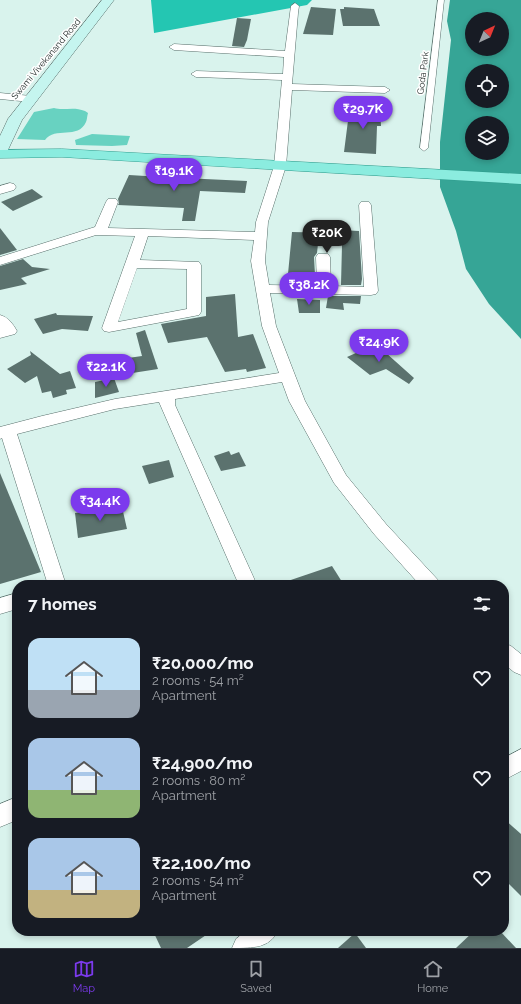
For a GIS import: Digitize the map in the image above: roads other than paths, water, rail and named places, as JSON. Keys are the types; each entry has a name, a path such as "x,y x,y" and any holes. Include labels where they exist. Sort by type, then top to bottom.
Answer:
{"main road":[{"name":"Swami Vivekanand Road","path":"49,55 94,0"},
{"path":"108,0 15,119 0,153 62,153 408,177 521,187"},
{"name":"Swami Vivekanand Road","path":"10,102 24,85"},
{"path":"0,163 279,169"},
{"path":"408,177 521,179"}],"street":[{"name":"Goda Park","path":"424,148 441,0"},
{"path":"295,6 293,13 279,169 262,222 258,261 269,326 297,401 340,479 380,529 426,580"},
{"path":"174,47 290,54"},
{"path":"196,74 385,90"},
{"path":"0,96 10,102 31,99"},
{"path":"100,231 112,202"},
{"path":"263,289 370,291 365,205"},
{"path":"0,261 95,231 261,236"},
{"path":"132,264 194,265 194,312 109,328 143,233"},
{"path":"323,257 324,290"},
{"path":"0,319 10,331 0,333"},
{"path":"55,580 4,431 115,404 288,376"},
{"path":"167,396 167,404 246,580"},
{"path":"0,606 12,602"},
{"path":"509,656 521,666"},
{"path":"509,767 521,759"},
{"path":"0,816 12,810"},
{"path":"245,948 260,936"}]}
